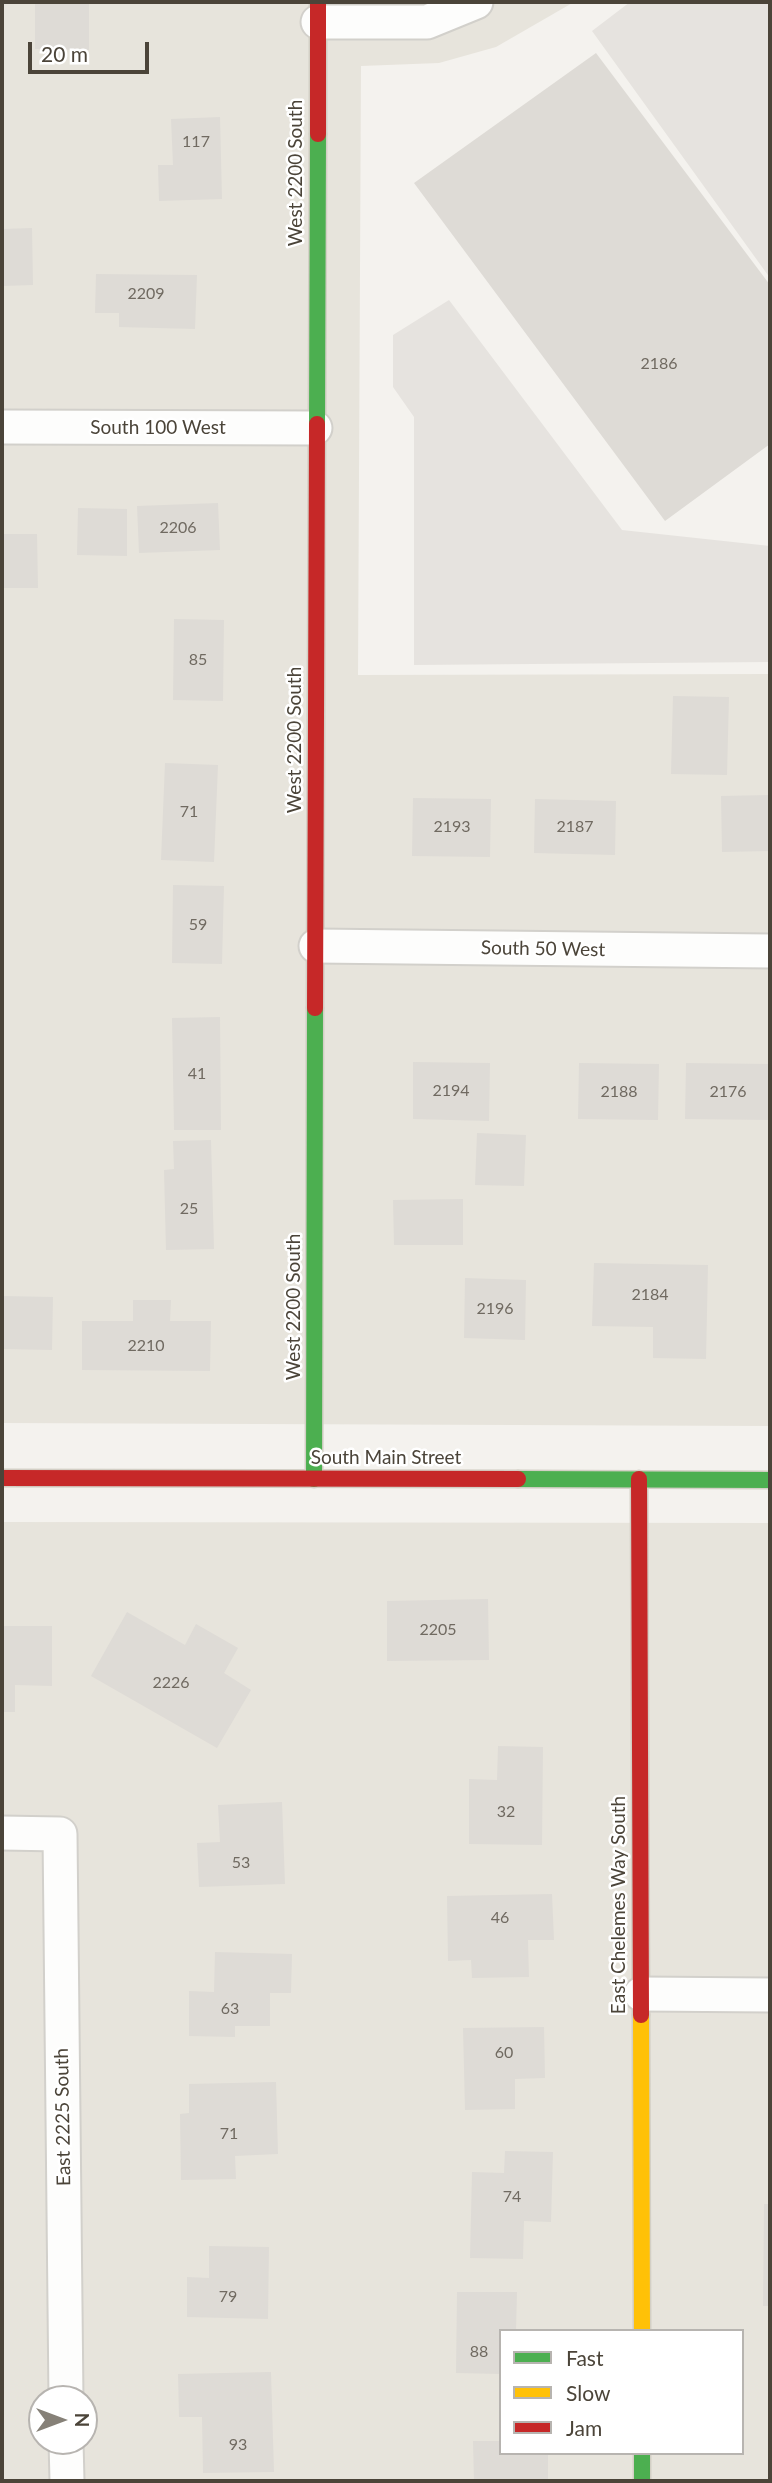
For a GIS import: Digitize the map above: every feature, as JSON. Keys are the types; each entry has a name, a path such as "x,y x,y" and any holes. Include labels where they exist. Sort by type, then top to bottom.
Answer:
{"street":[{"path":"318,12 427,22 476,2"},
{"name":"West 2200 South","path":"314,1479 318,12"},
{"name":"South 100 West","path":"2,426 315,428"},
{"name":"South 50 West","path":"316,946 770,951"},
{"name":"South Main Street","path":"2,1478 770,1480"},
{"name":"East Chelemes Way South","path":"639,1479 642,2329"},
{"name":"East 2225 South","path":"2,1833 60,1834 66,2385"},
{"path":"640,1994 770,1995"},
{"path":"66,2455 66,2481"},
{"path":"642,2455 642,2481"}],"shaded area":[{"path":"2,2 574,2 496,47 439,63 361,66 358,675 770,674 770,1426 2,1423"},
{"path":"630,2 770,2 770,278 592,31"},
{"path":"449,300 622,530 770,546 770,662 414,665 414,417 393,387 393,335"},
{"path":"2,1522 770,1523 770,2481 2,2481"}],"building":[{"path":"35,2 89,2 89,50 35,49"},
{"path":"596,53 770,285 770,444 665,521 414,183"},
{"path":"220,117 222,199 159,201 158,165 173,165 171,119"},
{"path":"32,228 33,285 2,286 2,229"},
{"path":"96,274 197,275 195,329 119,327 119,313 95,313"},
{"path":"218,503 220,550 139,553 137,506"},
{"path":"78,508 127,509 127,556 77,555"},
{"path":"2,534 37,534 38,588 2,588"},
{"path":"174,619 224,620 223,701 173,700"},
{"path":"673,696 729,697 727,775 671,774"},
{"path":"165,763 218,765 214,862 161,860"},
{"path":"770,795 770,851 722,852 721,796"},
{"path":"413,798 491,799 490,857 412,856"},
{"path":"535,799 616,801 615,855 534,853"},
{"path":"173,885 224,886 222,964 172,963"},
{"path":"220,1017 221,1130 174,1130 172,1018"},
{"path":"413,1062 490,1063 489,1121 413,1119"},
{"path":"579,1063 659,1064 658,1120 578,1119"},
{"path":"686,1063 770,1064 770,1120 685,1119"},
{"path":"477,1133 526,1135 524,1186 475,1185"},
{"path":"211,1140 214,1249 166,1250 164,1170 174,1169 173,1141"},
{"path":"463,1199 463,1245 394,1245 393,1200"},
{"path":"594,1263 708,1265 706,1359 653,1358 653,1327 592,1326"},
{"path":"465,1278 526,1280 525,1340 464,1338"},
{"path":"2,1296 53,1297 52,1350 2,1349"},
{"path":"133,1300 171,1300 170,1321 211,1321 210,1371 82,1370 82,1321 133,1321"},
{"path":"488,1599 489,1660 387,1661 387,1601"},
{"path":"127,1612 185,1645 196,1624 238,1648 224,1673 251,1690 217,1748 91,1676"},
{"path":"2,1626 52,1626 52,1686 15,1685 15,1712 2,1712"},
{"path":"498,1746 543,1747 542,1845 469,1844 469,1779 497,1780"},
{"path":"282,1802 285,1884 199,1887 197,1843 220,1842 218,1805"},
{"path":"552,1894 554,1940 528,1940 529,1977 472,1978 471,1960 448,1961 447,1896"},
{"path":"215,1952 292,1954 291,1993 270,1993 270,2026 235,2026 235,2037 189,2036 189,1991 214,1992"},
{"path":"544,2027 545,2078 515,2079 515,2109 465,2110 463,2028"},
{"path":"276,2082 278,2154 235,2156 236,2179 181,2180 180,2114 189,2113 189,2084"},
{"path":"505,2151 553,2152 551,2222 524,2221 523,2259 470,2258 472,2172 504,2173"},
{"path":"764,2204 770,2204 770,2306 763,2306"},
{"path":"209,2246 269,2247 268,2319 187,2317 187,2277 209,2278"},
{"path":"457,2292 517,2292 516,2329 499,2329 499,2374 456,2373"},
{"path":"271,2372 274,2472 203,2473 202,2417 179,2417 178,2374"},
{"path":"473,2441 499,2441 499,2455 548,2455 548,2481 474,2481"}],"traffic: fast":[{"path":"317,424 318,134"},
{"path":"314,1479 315,1008"},
{"path":"518,1479 770,1480"},
{"path":"642,2455 642,2481"}],"traffic: slow":[{"path":"641,2015 642,2329"}],"traffic: jam":[{"path":"318,2 318,134"},
{"path":"315,1008 317,424"},
{"path":"2,1478 518,1479"},
{"path":"639,1479 641,2015"}]}
